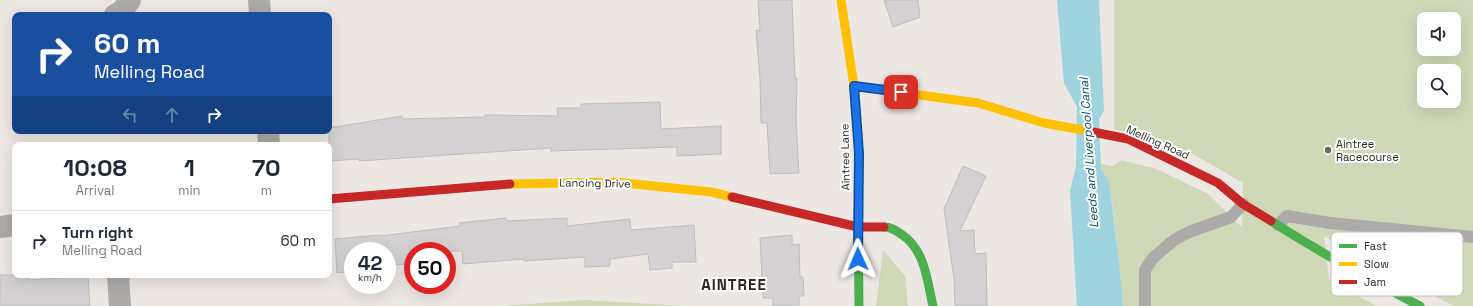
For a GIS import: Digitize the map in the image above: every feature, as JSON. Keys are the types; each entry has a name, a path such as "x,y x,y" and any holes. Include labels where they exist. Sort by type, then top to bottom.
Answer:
{"street":[{"path":"120,12 130,0"},
{"path":"258,0 260,12"},
{"name":"Aintree Lane","path":"841,0 854,86 859,153 859,306"},
{"name":"Melling Road","path":"854,86 978,103 1044,123 1128,139 1218,183 1243,204 1331,259"},
{"name":"Lancing Drive","path":"332,199 516,183 615,182 711,192 858,228"},
{"path":"0,226 12,225"},
{"path":"858,228 890,227 909,239 923,261 933,306"},
{"path":"118,278 120,306"},
{"name":"Melling Road","path":"1400,296 1420,306"}],"lane":[{"path":"1145,306 1145,270 1153,258 1174,240 1189,232 1231,217 1243,204"},
{"path":"1278,225 1287,216 1425,232"},
{"path":"1463,236 1473,237"}],"green space":[{"name":"Aintree Racecourse","path":"1114,0 1473,0 1473,306 1454,306 1434,296 1463,296 1463,232 1331,232 1331,240 1324,236 1329,280 1331,281 1331,296 1358,296 1376,306 1123,306 1111,198 1108,180 1101,164 1112,166 1122,160 1157,169 1208,194 1242,227 1243,183 1195,155 1147,137 1114,129"},
{"path":"883,250 905,276 908,306 876,306"},
{"path":"585,300 684,306 501,306"}],"water":[{"name":"Leeds and Liverpool Canal","path":"1057,0 1099,0 1104,111 1099,119 1101,168 1109,181 1123,306 1077,306 1070,191 1076,166 1077,107 1064,83"}],"building":[{"path":"758,0 792,0 795,78 797,78 796,120 799,173 770,174 767,123 761,123 760,79 756,30 760,31"},
{"path":"884,0 918,0 920,17 893,27"},
{"path":"660,102 661,129 721,126 721,154 677,156 677,147 551,151 551,148 359,161 359,159 332,161 332,142 329,142 329,134 332,134 332,128 402,116 402,119 485,117 485,115 558,116 557,108 581,108 581,104"},
{"path":"963,166 986,176 960,231 974,230 975,254 986,253 987,306 955,306 954,279 944,209"},
{"path":"506,218 506,221 567,218 567,226 630,219 631,230 694,225 696,262 672,262 672,268 650,270 648,254 610,259 610,266 585,267 585,257 524,261 524,259 463,264 462,251 456,251 456,242 404,242 404,264 396,265 396,242 344,242 344,272 337,273 335,239 380,236 460,226 459,223"},
{"path":"792,235 792,245 799,244 800,277 803,277 804,296 799,296 799,306 773,306 773,298 763,298 760,238"},
{"path":"0,275 12,275 12,278 29,278 29,280 88,278 90,306 0,306"}],"traffic: fast":[{"path":"858,210 859,306"},
{"path":"1271,221 1331,257"},
{"path":"884,227 891,228 899,233 909,240 915,248 924,266 933,306"},
{"path":"1401,296 1420,306"}],"traffic: slow":[{"path":"841,0 854,86 859,153 858,210"},
{"path":"854,86 978,103 1044,123 1088,131"},
{"path":"510,184 615,182 711,192 732,197"}],"traffic: jam":[{"path":"1088,131 1128,139 1218,183 1243,204 1271,221"},
{"path":"332,199 510,184"},
{"path":"732,197 858,227 884,227"}],"place":[{"name":"Aintree Racecourse","path":"1328,150"}],"district":[{"name":"AINTREE","path":"734,284"}],"route":[{"path":"858,259 859,153 854,86 901,92"}]}
